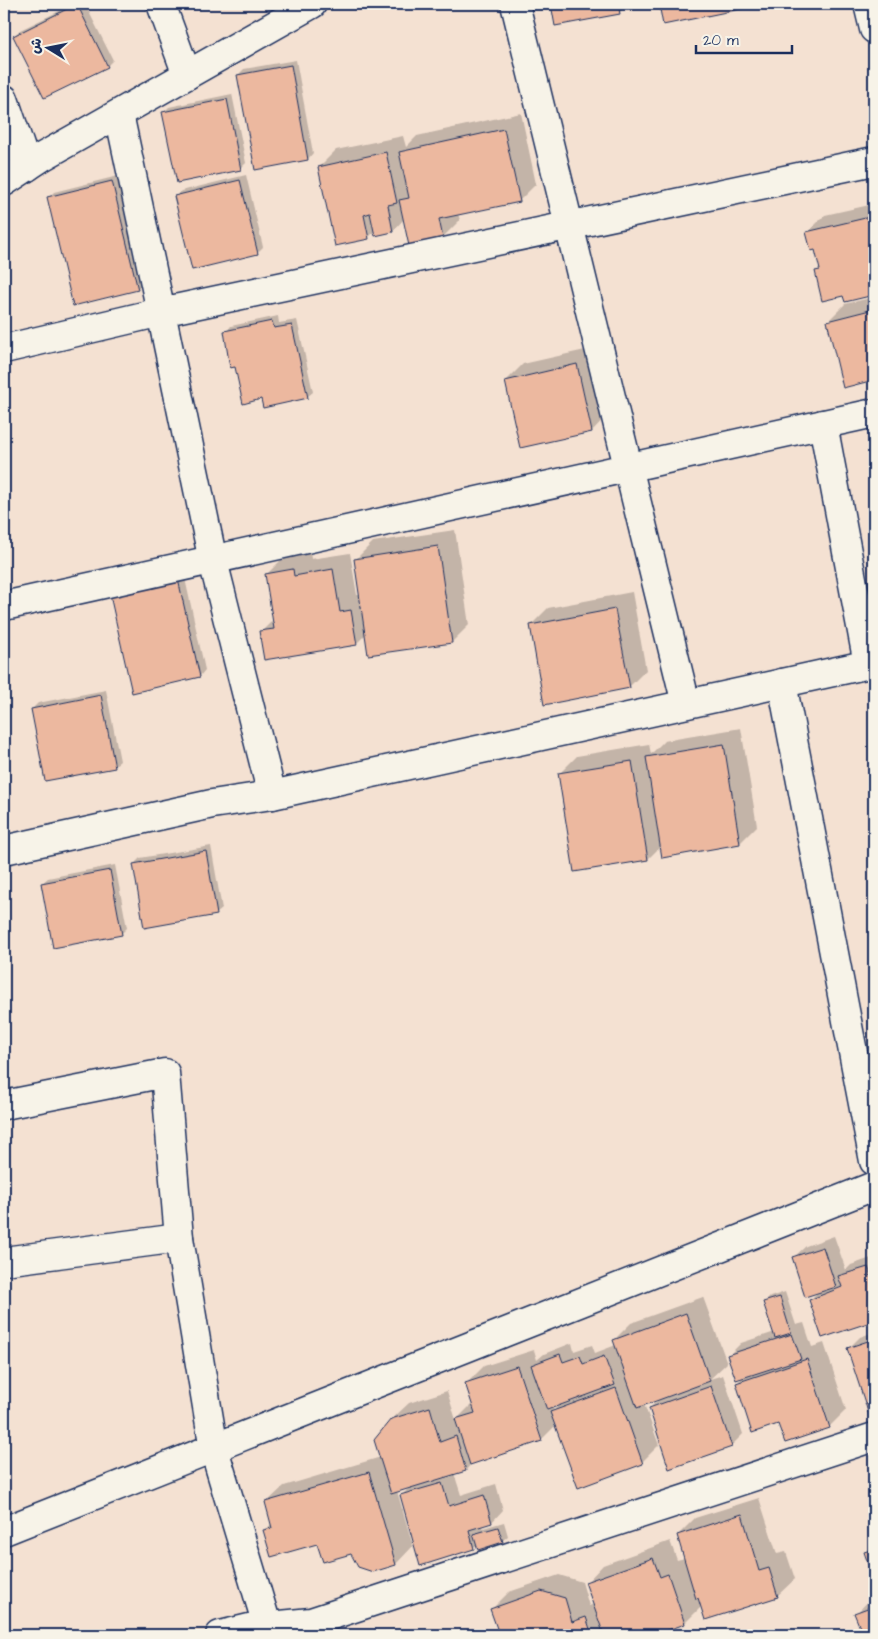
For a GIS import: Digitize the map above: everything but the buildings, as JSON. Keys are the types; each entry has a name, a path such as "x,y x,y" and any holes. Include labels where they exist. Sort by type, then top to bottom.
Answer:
{"street":[{"path":"161,4 187,75"},
{"path":"4,182 312,4"},
{"path":"515,4 686,704"},
{"path":"868,4 874,29"},
{"path":"4,99 27,167"},
{"path":"119,114 213,561 272,795"},
{"path":"4,349 161,312 874,160"},
{"path":"4,606 874,413"},
{"path":"4,850 212,804 272,795 871,664 823,424"},
{"path":"782,683 874,1161"},
{"path":"4,1105 165,1073 178,1238 214,1449 269,1631"},
{"path":"4,1531 874,1186"},
{"path":"4,1261 178,1238"},
{"path":"220,1635 249,1628 269,1631 311,1622 874,1437"}]}
